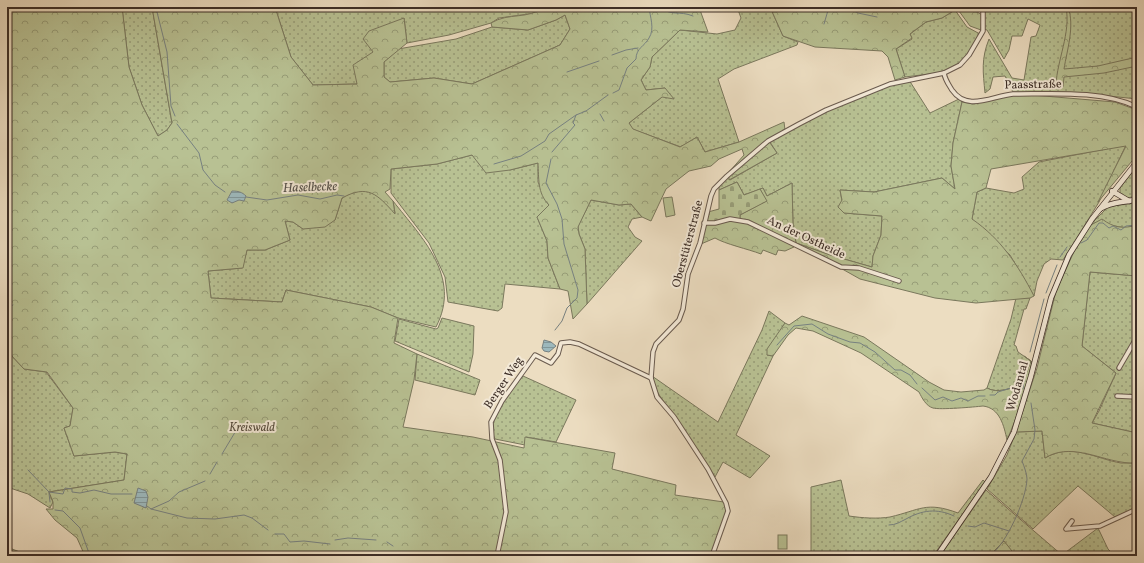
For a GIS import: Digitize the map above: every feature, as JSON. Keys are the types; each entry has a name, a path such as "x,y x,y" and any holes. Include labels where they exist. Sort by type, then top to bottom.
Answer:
{"main road":[{"name":"Wodantal","path":"937,556 991,477 1014,432 1057,279 1075,244 1097,212 1137,162"},
{"path":"1111,194 1129,201"},
{"path":"1111,194 1118,202"},
{"name":"Wodantal","path":"1097,212 1109,204 1137,199"}],"street":[{"name":"Oberstüterstraße","path":"712,556 728,512 726,502 708,469 674,417 657,397 651,378 652,352 656,344 679,320 683,309 688,274 700,243 714,189 772,138 826,110 871,90 908,79 944,73 961,64 983,31 983,7"},
{"name":"Paasstraße","path":"944,73 956,94 965,101 976,102 1013,94 1082,95 1116,98 1137,107"},
{"name":"An der Ostheide","path":"704,223 715,223 730,219 748,222 841,267 859,268 899,281"},
{"path":"1119,368 1137,337"},
{"name":"Berger Weg","path":"497,556 506,512 500,460 492,439 491,422 502,401 534,356 550,363 558,354 561,343 570,342 579,344 651,378"},
{"path":"1118,396 1137,397"},
{"path":"1072,520 1066,529 1100,526 1137,509"}],"green space":[{"name":"Kreiswald","path":"7,7 122,7 129,67 142,105 158,136 167,130 172,123 152,7 275,7 291,57 313,85 357,84 353,65 373,52 363,39 369,31 404,18 407,43 384,62 384,77 390,82 434,78 472,84 560,45 570,29 565,15 556,20 528,30 492,27 491,23 498,20 525,15 538,11 544,7 678,7 700,10 708,32 680,30 652,57 650,67 641,80 646,90 665,88 674,99 662,97 629,123 633,129 680,147 697,137 705,152 739,142 784,122 785,130 768,140 777,153 729,180 729,172 744,155 742,149 719,159 711,166 689,171 666,189 651,221 642,217 631,204 619,205 591,200 578,227 585,249 587,304 573,319 568,291 560,289 548,258 547,241 537,217 549,205 542,195 538,163 510,170 486,173 472,155 437,164 391,169 390,189 385,192 393,201 395,214 383,201 372,193 359,192 351,194 342,198 335,220 325,227 303,229 293,222 285,221 290,240 265,250 247,250 243,268 208,271 211,298 282,302 286,290 371,307 398,318 394,343 417,354 414,380 403,427 473,437 524,448 525,437 615,453 612,469 676,485 675,495 724,502 727,511 712,556 85,556 77,538 55,520 46,509 53,509 53,502 49,492 124,480 127,454 115,452 74,456 64,428 70,426 73,408 47,372 24,369 11,355 7,354"},
{"path":"122,7 152,7 172,123 167,130 158,136 142,105 129,67"},
{"path":"275,7 544,7 536,13 499,18 491,23 449,35 407,43 404,18 373,52 357,84 313,85 291,57"},
{"path":"678,7 716,7 700,10"},
{"path":"737,7 770,7 783,36 798,42 797,45 734,69 718,79 739,142 705,152 697,137 681,147 632,129 629,123 662,97 665,88 646,90 641,80 650,67 652,57 680,30 717,34 735,30 741,18"},
{"path":"770,7 954,7 955,10 942,18 926,22 910,34 912,38 896,49 905,77 895,80 888,57 882,51 815,47 783,36"},
{"path":"956,7 969,7 982,15 981,30 970,26"},
{"path":"984,7 1137,7 1137,99 1090,94 1013,92 1005,76 993,77 990,89 985,93 983,72 986,46 989,39 1012,78 1024,80 1031,37 1036,36 1040,25 1028,19 1022,36 1012,36 1009,50 1004,59 987,30 984,29"},
{"path":"1066,7 1068,7 1070,14 1071,30 1064,69 1098,66 1137,57 1137,66 1104,73 1064,77 1063,87 1056,85 1067,27"},
{"path":"955,10 967,27 980,34 965,57 951,69 942,72 905,77 896,49 912,39 910,34 926,22 942,18"},
{"path":"565,15 570,29 560,45 472,84 434,78 390,82 384,77 384,62 398,49 456,39 492,27 528,30 556,20"},
{"path":"909,80 930,113 959,99 962,102 953,143 951,166 955,189 942,178 874,192 840,190 844,213 882,216 881,235 873,256 872,267 830,255 796,243 793,225 792,183 767,196 763,188 744,195 737,182 719,190 719,186 729,176 730,180 777,153 770,142 837,106 873,91"},
{"path":"1032,95 1115,102 1137,110 1137,155 1098,202 1126,146 991,169 986,188 977,192 972,219 992,235 1008,253 1034,296 1030,298 976,303 935,298 860,279 796,243 830,255 872,267 873,256 881,235 882,216 844,213 838,207 842,200 840,190 874,192 942,178 955,189 951,166 953,143 962,102 974,104 999,96"},
{"path":"1126,145 1099,202 1063,260 1051,259 1044,264 1037,281 1034,296 1010,255 972,219 977,192 986,188 1014,193 1024,189 1022,177 1039,162"},
{"path":"472,155 510,170 538,163 538,182 549,205 537,217 547,241 548,258 560,289 505,284 502,308 498,311 448,302 445,277 429,243 391,193 391,169 437,164"},
{"path":"1137,166 1137,196 1127,198 1120,194 1120,188"},
{"path":"737,182 744,195 760,189 767,201 740,215 740,220 706,223 708,212 719,209 719,190"},
{"path":"792,183 793,225 796,243 794,247 785,251 778,250 776,255 763,250 761,254 715,238 701,244 706,224 740,220 740,215 766,201 760,189 763,188 767,196"},
{"path":"355,191 368,192 378,196 395,213 393,201 416,229 435,259 441,275 444,291 443,309 436,327 398,318 371,307 286,290 282,302 211,298 208,271 242,268 247,250 265,250 290,240 285,221 293,222 303,229 335,220 342,198"},
{"path":"672,197 675,215 666,217 663,198"},
{"path":"591,200 619,205 631,204 642,217 632,219 628,227 635,237 642,241 587,304 585,249 579,234 578,226"},
{"path":"1137,201 1137,225 1126,228 1109,225 1089,226 1109,206 1130,204"},
{"path":"1102,219 1119,227 1137,225 1137,276 1090,272 1082,346 1116,373 1092,423 1137,433 1137,463 1121,462 1073,452 1063,452 1045,458 1042,431 1016,432 1037,368 1056,291 1078,243 1089,226"},
{"path":"1090,272 1137,276 1137,433 1092,423 1116,373 1082,346"},
{"path":"1016,298 1030,298 1026,309 1024,309 1014,345 1016,346 1018,352 1031,361 1031,366 1026,364 1022,385 1004,390 991,390 987,388 1011,319"},
{"path":"769,311 785,323 767,355 773,356 736,435 770,456 750,478 723,462 715,477 658,393 652,376 718,422 762,330"},
{"path":"802,316 864,337 929,382 944,390 961,392 984,390 987,388 991,390 1000,390 1022,385 1031,361 1024,392 1007,440 1000,418 994,410 989,407 983,406 942,409 928,406 924,402 919,392 861,353 813,331 796,328 788,335 773,356 767,355 767,349 785,323 789,325"},
{"path":"442,318 474,326 473,354 469,372 395,341 399,319 436,329 438,328"},
{"path":"7,354 11,355 24,369 46,372 73,408 70,426 64,428 74,456 115,452 127,454 124,480 49,492 53,502 50,508 28,494 7,487"},
{"path":"417,354 480,380 475,395 415,380"},
{"path":"523,376 576,400 556,442 526,437 525,445 495,439 492,431 492,422 495,414 505,397"},
{"path":"1042,431 1045,458 1055,453 1074,451 1121,463 1137,463 1137,507 1115,517 1078,486 1033,529 987,489 1007,455 1016,432"},
{"path":"841,480 849,516 865,518 890,517 916,509 930,507 947,509 958,513 983,480 985,482 933,556 811,556 811,487"},
{"path":"986,490 1062,555 1098,528 1108,549 1115,556 1016,556 1004,542 989,556 940,556"},
{"path":"778,535 787,535 787,549 778,549"},
{"path":"1004,541 1016,556 989,556"},
{"path":"7,547 30,556 7,556"}],"water":[{"path":"232,191 240,192 246,196 244,201 239,200 232,203 227,200"},
{"path":"544,340 551,342 556,346 549,352 544,351 542,348"},
{"path":"138,488 146,491 148,497 146,508 134,503"}],"waterway":[{"name":"Haselbecke","path":"159,7 157,12 167,52 171,106 175,116"},
{"path":"613,93 619,90 627,68 636,59 637,52 651,34 652,23 649,7"},
{"path":"659,7 668,12 683,13 693,16"},
{"path":"824,24 829,7"},
{"path":"846,7 858,13 877,17"},
{"path":"612,55 638,48"},
{"path":"567,72 599,61"},
{"path":"552,152 575,125 573,123 576,115 586,111 608,95"},
{"path":"600,114 604,121"},
{"path":"494,164 521,156 545,141 549,134 576,115"},
{"name":"Haselbecke","path":"177,124 199,153 203,170 215,185 225,192"},
{"path":"551,159 546,183 557,204 562,219 564,244 578,290 577,298 567,308 562,321 555,330"},
{"name":"Haselbecke","path":"246,197 267,200 298,195 320,199 337,195 344,196"},
{"path":"1081,243 1087,240 1099,223 1103,223 1109,228 1113,226 1121,230 1126,226 1137,225"},
{"path":"1060,257 1067,247"},
{"path":"1046,293 1057,265"},
{"path":"1030,352 1044,299"},
{"path":"7,308 13,305"},
{"path":"777,345 794,326 812,324 828,334 850,342 860,343 875,352 895,370 901,370 910,375 917,384"},
{"path":"990,395 995,395 998,392 1020,385 1024,375 1026,375 1027,362"},
{"path":"1023,389 1024,380"},
{"path":"922,388 935,400 943,397 952,401 961,398 968,401 978,396 985,396"},
{"path":"990,556 1003,541 1009,531 1019,509 1026,488 1026,472 1022,461 1034,439 1035,430 1031,403"},
{"path":"222,454 240,424"},
{"path":"210,474 217,462"},
{"path":"28,470 49,492 63,494 65,488 72,489 72,492 80,493 94,490 111,494 132,494"},
{"path":"147,506 151,509 169,501 179,492 205,481"},
{"path":"49,493 50,502"},
{"path":"151,509 187,518 215,519 244,515 252,518 268,530"},
{"path":"55,510 63,511 80,528 90,556"},
{"path":"889,525 930,511 948,513 954,516"},
{"path":"968,526 975,527 984,523 1009,531"},
{"path":"275,534 284,534 290,542 304,541 330,544"},
{"path":"335,540 348,538 376,540"},
{"path":"387,542 393,546"}]}
